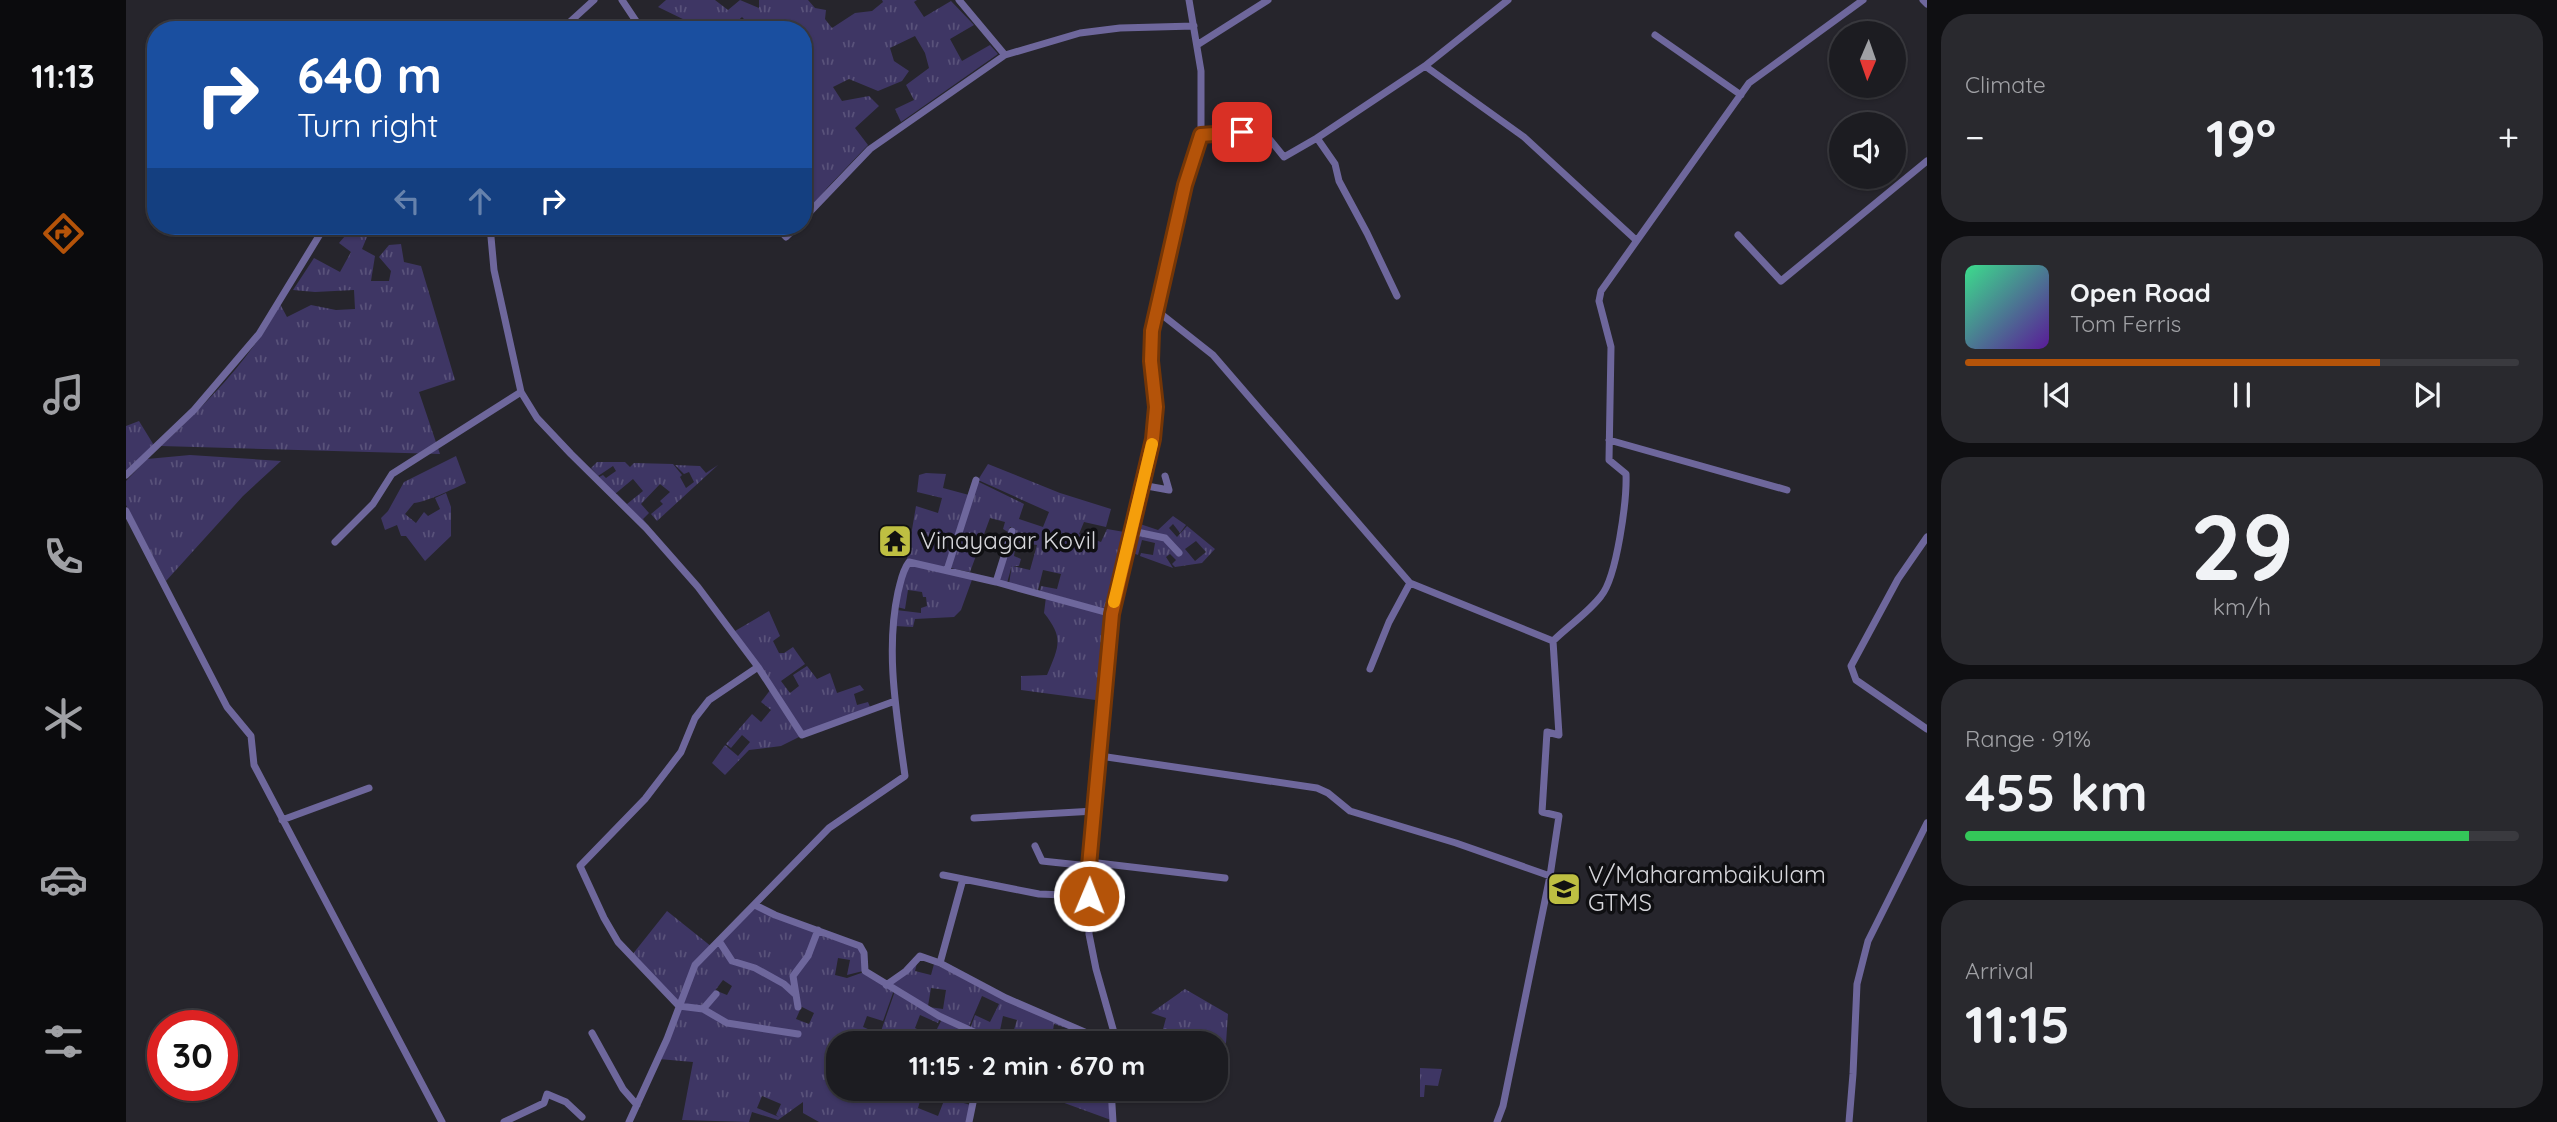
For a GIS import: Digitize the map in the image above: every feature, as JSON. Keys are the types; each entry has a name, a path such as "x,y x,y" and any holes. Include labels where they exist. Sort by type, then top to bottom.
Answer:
{"street":[{"path":"571,21 594,0"},
{"path":"622,0 636,21"},
{"path":"959,0 1005,55"},
{"path":"1114,1031 1089,934 1089,864 1112,614 1153,439 1156,407 1151,361 1156,310 1185,185 1201,135 1201,71 1189,0"},
{"path":"1197,45 1268,0"},
{"path":"1201,135 1262,130 1284,157 1425,66 1508,0"},
{"path":"1553,640 1602,595 1613,569 1627,489 1626,474 1609,460 1611,347 1599,302 1601,291 1749,83 1863,0"},
{"path":"812,210 870,149 1005,55 1080,33 1119,28 1194,26"},
{"path":"1656,35 1741,95"},
{"path":"1425,66 1524,137 1636,240"},
{"path":"1317,138 1335,164 1339,181 1397,296"},
{"path":"1738,235 1781,281 1927,161"},
{"path":"126,475 194,410 260,334 320,235"},
{"path":"491,235 494,270 520,392 537,418 646,528 698,587 758,667 802,735 895,701"},
{"path":"1156,310 1213,355 1410,583 1553,640"},
{"path":"335,542 373,504 392,474 520,392"},
{"path":"1609,440 1787,490"},
{"path":"1139,498 1147,486 1168,490 1165,476"},
{"path":"947,570 976,480"},
{"path":"126,512 227,707 251,736 254,765 442,1122"},
{"path":"996,582 1012,531"},
{"path":"1132,531 1165,538 1179,553"},
{"path":"1927,537 1898,579 1851,666 1856,680 1927,729"},
{"path":"628,1122 667,1039 695,965 830,828 905,776 895,701 892,619 904,569 909,562 996,582 1112,614"},
{"path":"1370,668 1389,622 1410,583"},
{"path":"1111,624 1120,625"},
{"path":"1497,1122 1503,1106 1550,876 1559,816 1542,812 1547,732 1559,735 1553,640"},
{"path":"758,667 709,700 695,719 681,752 645,799 580,866 618,942 678,1006 703,1009 727,1023 798,1034"},
{"path":"1100,756 1317,788 1328,793 1350,811 1456,843 1550,876"},
{"path":"282,820 369,788"},
{"path":"974,818 1095,811"},
{"path":"1849,1122 1857,984 1868,941 1927,823"},
{"path":"1035,846 1042,861 1225,878"},
{"path":"943,875 1039,894 1089,896"},
{"path":"940,963 963,879"},
{"path":"755,905 860,946 864,953 865,971 967,1031"},
{"path":"798,1007 793,976 808,956 818,930"},
{"path":"719,941 732,961 755,968 784,984 796,995"},
{"path":"886,985 906,971 920,956 1082,1031"},
{"path":"703,1009 716,994"},
{"path":"592,1033 623,1089 637,1105"},
{"path":"504,1122 544,1103 547,1094 566,1102 582,1117"},
{"path":"969,1122 973,1101"},
{"path":"1112,1101 1113,1122"}],"green space":[{"path":"666,0 715,0 728,10 740,0 759,8 759,0 808,0 815,8 826,10 825,19 832,28 855,13 872,11 882,0 917,0 914,2 924,17 951,1 974,25 950,39 962,61 990,45 998,54 901,122 895,109 914,100 906,85 929,68 925,53 915,36 890,48 894,61 909,71 902,81 878,91 849,79 833,87 842,101 869,96 879,106 855,128 868,145 812,207 812,21 746,21 742,17 738,21 687,21 658,7"},
{"path":"346,235 367,237 362,249 375,256 371,281 389,281 391,271 379,257 389,245 401,244 404,262 421,266 455,380 419,392 440,454 161,446 227,380 256,343 280,304 287,317 311,305 336,310 355,309 354,290 293,290 314,258 340,272 351,252 339,243"},
{"path":"139,421 155,447 126,477 126,426"},
{"path":"190,455 281,461 243,496 166,581 126,505 126,481 147,459"},
{"path":"456,456 466,483 414,503 405,514 416,523 424,512 428,516 440,509 435,498 446,493 451,507 451,536 425,561 406,536 401,536 397,525 385,530 381,518 388,511 404,482"},
{"path":"597,462 625,462 630,467 634,463 673,464 682,475 680,477 686,488 694,482 689,472 684,474 675,465 700,466 706,473 718,465 657,521 651,514 663,504 660,501 670,492 660,484 641,504 649,513 643,519 650,528 615,496 617,494 627,504 643,491 633,479 615,494 599,477 603,475 606,478 616,471 613,466 598,476 591,468"},
{"path":"988,464 1060,493 1111,509 1106,527 1084,522 1079,534 1101,542 1107,529 1130,533 1111,611 1040,591 1041,586 1057,589 1061,574 1043,570 1038,590 1009,584 1012,565 1007,583 998,581 1014,528 1010,527 1008,532 1003,529 1005,522 990,518 970,572 950,568 977,481 1024,504 1019,519 1043,527 1049,512 978,480","holes":["1016,542 1037,545 1030,570 1013,566 1019,566 1021,559 1014,556"]},
{"path":"946,474 943,488 969,495 945,568 907,559 916,506 938,513 942,498 917,492 919,475"},
{"path":"1173,516 1186,525 1180,533 1173,524 1169,528 1177,537 1187,526 1215,549 1202,563 1175,567 1172,564 1176,560 1170,554 1166,557 1173,568 1140,556 1141,553 1153,555 1155,543 1142,540 1138,555 1128,551 1133,532 1165,537 1133,530 1134,522 1158,530","holes":["1196,541 1206,552 1195,561 1185,549"]},
{"path":"910,563 973,577 961,610 954,617 915,619 913,627 895,626 896,610 921,613 921,608 927,606 922,592 908,590 905,609 897,607 904,569"},
{"path":"1046,597 1110,614 1103,701 1021,690 1021,676 1047,675 1057,649 1055,629 1044,613"},
{"path":"769,611 780,636 773,641 779,653 793,647 805,664 781,681 790,693 799,686 793,675 807,666 817,679 830,673 837,693 860,685 864,690 854,694 857,705 868,702 870,707 804,733 735,631"},
{"path":"771,689 801,736 781,746 749,750 725,775 712,763 725,745 738,756 750,742 742,735 731,748 726,744 752,714 761,722 771,710 761,702"},
{"path":"755,907 816,931 807,955 792,976 796,1008 800,1010 796,1019 809,1024 814,1013 800,1006 794,977 809,957 818,932 858,947 863,954 863,971 847,975 850,960 838,958 835,975 847,978 864,972 894,990 883,1021 867,1016 863,1027 873,1031 826,1031 826,1101 920,1101 918,1108 938,1116 944,1101 956,1101 971,1105 968,1122 819,1122 803,1113 803,1102 778,1120 752,1112 749,1122 682,1120 693,1062 659,1059 679,1007 702,1011 727,1024 799,1036 799,1033 728,1022 705,1009 717,991 727,995 732,986 723,980 702,1008 680,1004 696,966 718,943 731,962 755,970 791,990 771,975 741,964 728,954 721,941","holes":["762,1096 781,1104 776,1115 779,1117 757,1108"]},
{"path":"667,911 712,947 693,965 678,1003 632,955"},
{"path":"917,963 915,971 931,975 934,964 1072,1030 1054,1024 1053,1031 1014,1031 1017,1020 1003,1016 1000,1031 975,1031 970,1029 975,1015 990,1022 999,1004 982,996 968,1029 929,1007 943,1009 946,990 931,988 928,1006 888,985"},
{"path":"1185,989 1228,1014 1227,1031 1167,1031 1163,1029 1166,1018 1151,1013"},
{"path":"895,991 940,1018 938,1023 920,1015 915,1028 921,1031 881,1031"},
{"path":"942,1019 966,1031 936,1031"},
{"path":"1420,1068 1442,1069 1438,1086 1425,1085 1424,1097 1420,1097"},
{"path":"1059,1101 1110,1101 1111,1120"}],"slow traffic":[{"path":"1114,602 1152,444"}],"place":[{"name":"Vinayagar Kovil","path":"895,541"},
{"name":"V/Maharambaikulam GTMS","path":"1564,889"}],"route":[{"path":"1089,896 1089,866 1112,614 1153,439 1156,407 1151,361 1156,310 1185,185 1201,135 1242,132"}]}
